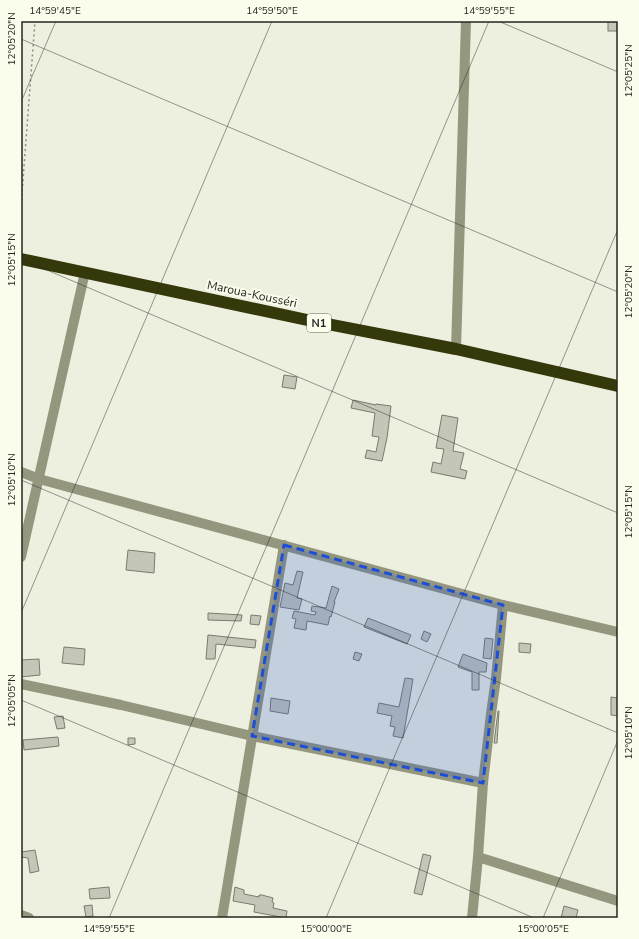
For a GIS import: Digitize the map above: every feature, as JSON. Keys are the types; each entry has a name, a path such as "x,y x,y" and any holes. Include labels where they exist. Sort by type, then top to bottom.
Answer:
{"highway":[{"name":"Maroua-Kousséri","path":"21,259 304,319 456,349 618,386"}],"street":[{"path":"456,349 466,21"},
{"path":"21,557 85,272"},
{"path":"21,472 39,479 503,605 618,632"},
{"path":"222,918 284,545"},
{"path":"472,918 483,783 503,605"},
{"path":"21,684 121,705 252,736 483,783"},
{"path":"478,857 618,901"},
{"path":"21,915 29,918"}],"path":[{"path":"21,206 35,21"}],"highlighted area":[{"path":"284,545 503,605 483,783 252,736"}],"building":[{"path":"608,21 618,21 618,31 608,31"},
{"path":"284,375 297,377 295,389 282,387"},
{"path":"353,400 376,405 391,406 387,438 382,461 365,458 367,450 376,452 379,437 372,436 375,413 351,408"},
{"path":"442,415 458,418 453,451 464,453 460,469 467,471 465,479 431,472 433,462 441,464 444,449 436,448"},
{"path":"128,550 155,553 154,573 126,570"},
{"path":"297,571 303,572 297,598 302,599 299,610 280,607 285,583 293,585"},
{"path":"332,586 339,589 328,625 307,621 306,630 294,628 296,619 292,618 294,611 315,615 316,612 311,611 312,606 326,608"},
{"path":"208,613 242,615 241,621 208,620"},
{"path":"251,615 261,616 259,625 250,624"},
{"path":"368,618 411,635 407,644 364,627"},
{"path":"424,631 431,634 427,642 421,639"},
{"path":"208,635 256,640 255,648 216,644 215,659 206,659"},
{"path":"485,638 493,639 491,659 483,658"},
{"path":"519,643 531,644 530,653 519,652"},
{"path":"64,647 85,649 84,665 62,663"},
{"path":"355,652 362,654 359,661 353,659"},
{"path":"463,654 487,663 486,672 479,672 479,690 472,690 472,672 458,667"},
{"path":"39,659 40,675 21,677 21,660"},
{"path":"405,678 413,679 403,738 393,736 395,727 390,726 392,716 377,713 379,703 399,707"},
{"path":"611,697 618,698 618,716 611,715"},
{"path":"271,698 290,701 288,714 270,711"},
{"path":"498,711 497,743 494,743"},
{"path":"63,716 65,728 57,729 54,717"},
{"path":"58,737 59,746 24,750 23,740"},
{"path":"128,738 135,738 135,744 128,745"},
{"path":"35,850 39,871 30,873 28,858 21,857 21,852"},
{"path":"423,854 431,856 422,895 414,893"},
{"path":"109,887 110,898 90,899 89,889"},
{"path":"235,887 244,890 244,894 259,897 259,895 262,895 273,898 273,908 287,911 286,918 254,912 255,905 233,901"},
{"path":"92,905 93,916 86,917 84,906"},
{"path":"564,906 578,910 576,918 561,918"}]}
